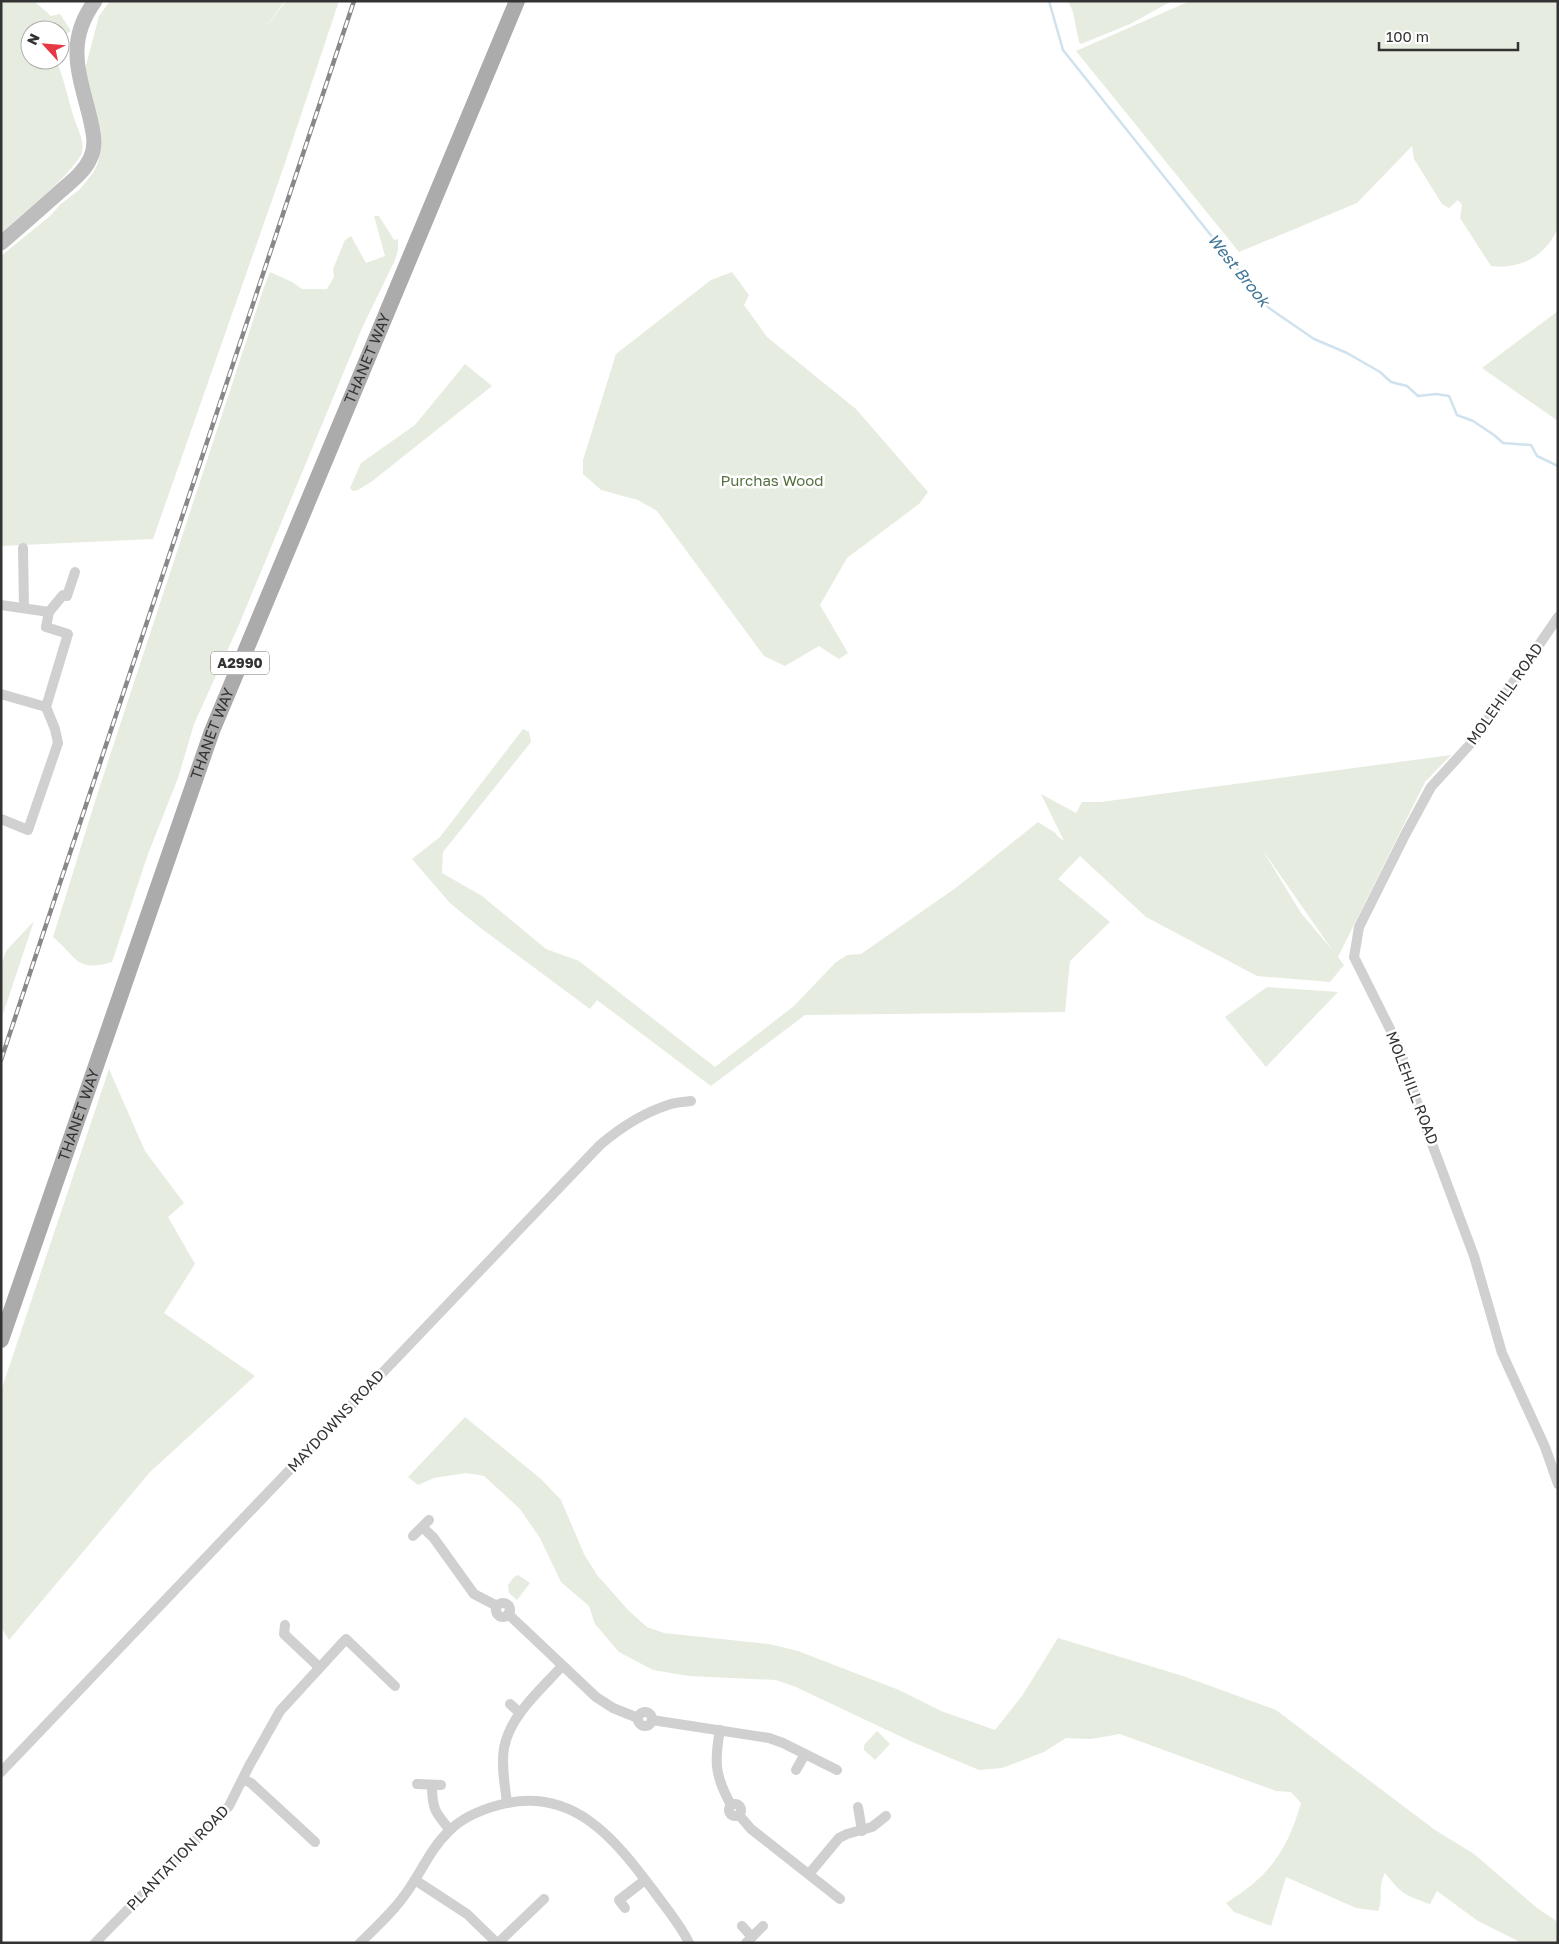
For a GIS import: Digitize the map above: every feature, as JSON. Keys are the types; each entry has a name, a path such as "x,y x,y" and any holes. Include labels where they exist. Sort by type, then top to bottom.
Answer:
{"main road":[{"path":"1,243 80,174 92,153 94,133 79,73 76,52 78,33 95,1"},
{"name":"THANET WAY","path":"1,1340 212,731 517,1"}],"street":[{"path":"22,548 24,608"},
{"path":"1,820 28,830 58,743 55,729 46,707 68,634 46,627 49,612 63,594 68,596 75,572"},
{"path":"1,605 49,612"},
{"name":"MOLEHILL ROAD","path":"1558,617 1473,741 1431,787 1360,927 1354,957 1399,1047 1422,1117 1474,1256 1502,1353 1545,1447 1558,1484"},
{"path":"1,694 46,707"},
{"name":"MAYDOWNS ROAD","path":"1,1772 600,1145 618,1130 669,1104 691,1101"},
{"path":"412,1536 426,1523 433,1538 474,1594 497,1606 496,1611 499,1615 504,1617 508,1614 596,1697 613,1708 638,1718 639,1723 644,1726 652,1720 769,1738 837,1770"},
{"path":"285,1625 284,1634 318,1667"},
{"name":"PLANTATION ROAD","path":"95,1943 230,1806 280,1711 346,1638 395,1686"},
{"path":"507,1803 503,1772 504,1749 508,1736 520,1713 562,1666"},
{"path":"510,1704 520,1713"},
{"path":"720,1730 715,1765 720,1784 731,1804 740,1806 741,1811 738,1815 751,1829 840,1900"},
{"path":"796,1770 805,1754"},
{"path":"243,1779 251,1783 315,1842"},
{"path":"417,1784 437,1785 432,1802 436,1813 450,1830"},
{"path":"360,1943 392,1911 415,1880 431,1853 450,1830 464,1819 481,1810 507,1803 538,1802 555,1804 588,1818 615,1842 678,1923 690,1943"},
{"path":"858,1807 862,1831"},
{"path":"809,1874 839,1838 872,1827 886,1816"},
{"path":"415,1880 468,1914 497,1943 544,1900"},
{"path":"625,1908 619,1900 645,1880"},
{"path":"742,1926 749,1940 763,1926"}],"green space":[{"path":"1,1 34,1 51,16 60,14 64,20 20,20 20,70 60,70 83,147 78,160 70,170 46,194 1,233"},
{"path":"110,1 285,1 259,36 286,1 339,1 284,166 153,539 1,546 1,256 80,189 93,173 98,163 100,151 85,69 99,16"},
{"path":"1068,1 1172,1 1130,24 1081,44 1073,12"},
{"path":"1190,1 1558,1 1558,227 1553,237 1540,253 1522,263 1502,267 1491,266 1460,218 1462,205 1458,200 1449,208 1442,204 1414,159 1412,146 1357,203 1239,252 1076,51"},
{"path":"374,216 379,216 394,240 398,239 398,250 395,260 362,328 238,627 194,724 178,778 148,854 112,962 91,966 84,964 73,957 53,937 97,795 264,287 270,272 302,289 327,289 334,277 333,269 345,240 351,236 366,263 385,256"},
{"name":"Purchas Wood","path":"732,272 749,295 744,305 767,337 856,409 928,492 919,504 847,558 820,605 848,653 839,659 819,646 785,666 764,656 657,511 638,500 601,490 583,474 583,460 616,354 711,280"},
{"path":"1558,311 1558,421 1482,368"},
{"path":"465,364 492,386 371,482 353,491 350,488 361,463 415,425"},
{"path":"523,729 529,732 531,742 443,852 442,873 482,896 546,949 579,961 715,1067 794,1006 835,963 847,955 861,954 957,887 1038,822 1057,834 1064,841 1041,794 1076,813 1082,802 1101,802 1451,755 1425,782 1338,957 1344,965 1330,982 1257,976 1146,917 1080,856 1058,879 1110,922 1070,961 1065,1012 805,1015 711,1086 597,1000 590,1009 450,903 412,859 440,837","holes":["1262,849 1333,951 1301,913"]},
{"path":"34,921 1,1020 1,966 6,951"},
{"path":"1267,987 1338,992 1266,1067 1225,1017"},
{"path":"109,1069 145,1151 184,1203 168,1217 195,1264 164,1313 255,1376 150,1472 9,1640 1,1627 1,1391"},
{"path":"465,1417 541,1479 561,1500 584,1554 597,1575 629,1611 647,1627 664,1633 769,1644 798,1651 899,1690 941,1711 995,1730 1022,1696 1058,1638 1183,1676 1276,1710 1435,1830 1474,1854 1537,1908 1558,1922 1558,1943 1522,1943 1478,1921 1437,1891 1430,1904 1409,1896 1400,1890 1385,1873 1381,1883 1378,1911 1356,1908 1286,1877 1271,1926 1234,1912 1226,1903 1254,1883 1274,1861 1296,1820 1301,1803 1291,1792 1276,1791 1120,1734 1091,1739 1066,1738 1044,1752 1002,1768 979,1770 910,1741 796,1687 776,1680 689,1676 653,1670 619,1652 595,1624 589,1606 561,1582 540,1538 520,1509 484,1476 466,1473 434,1478 418,1485 408,1477"},
{"path":"518,1575 530,1583 517,1600 509,1593 508,1585"},
{"path":"877,1731 890,1744 875,1760 864,1750 864,1745"}],"waterway":[{"name":"West Brook","path":"1049,1 1063,50 1269,308 1314,339 1347,353 1380,372 1391,382 1407,386 1418,396 1436,394 1449,396 1457,415 1473,421 1503,443 1531,445 1537,456 1558,466"}],"railway":[{"path":"1,1060 354,1"}]}
